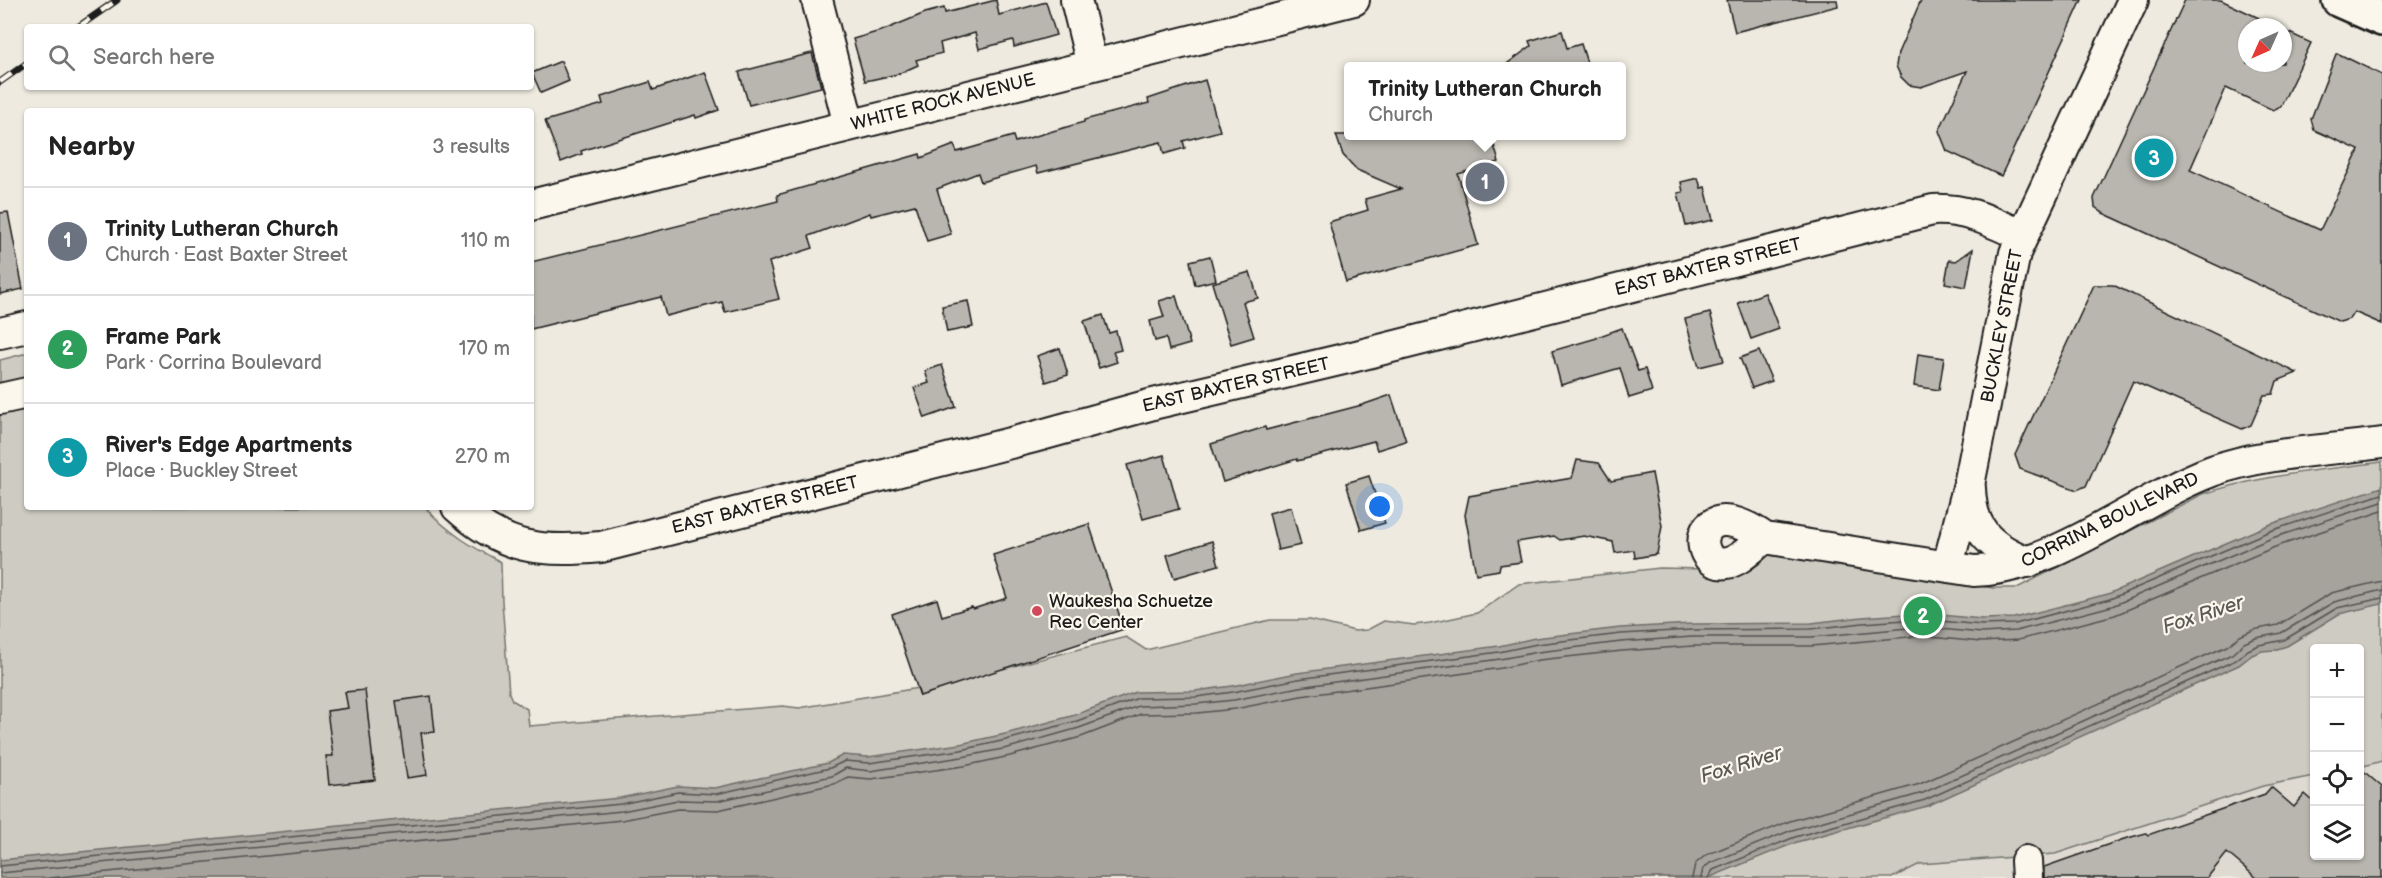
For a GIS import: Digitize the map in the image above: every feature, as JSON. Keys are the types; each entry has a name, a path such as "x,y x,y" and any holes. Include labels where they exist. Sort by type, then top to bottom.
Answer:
{"main road":[{"path":"2339,0 2382,20"}],"street":[{"path":"817,0 849,125"},
{"path":"1076,0 1092,64"},
{"name":"WHITE ROCK AVENUE","path":"534,204 1354,0"},
{"name":"BUCKLEY STREET","path":"1948,565 1970,480 2015,253 2021,235 2133,0"},
{"name":"EAST BAXTER STREET","path":"460,510 498,537 520,545 565,551 601,547 1022,440 1153,404 1359,355 1933,210 1952,209 1969,213 2021,235"},
{"path":"0,333 24,328"},
{"path":"0,399 24,394"},
{"name":"CORRINA BOULEVARD","path":"1766,538 1984,571 2028,562 2186,482 2231,464 2382,443"},
{"path":"1970,480 1972,511 1974,520 1981,531 2000,548 2028,562"}],"shaded area":[{"path":"24,354 24,510 428,510 460,538 501,562 509,693 512,700 527,709 529,726 783,706 799,708 948,683 1126,637 1146,650 1270,620 1310,620 1355,631 1367,630 1384,621 1414,625 1430,623 1477,613 1519,584 1660,568 1703,569 1764,554 1993,588 2017,588 2203,494 2269,478 2382,462 2382,761 2364,766 2364,644 2310,644 2310,777 2263,786 2055,854 1920,864 1892,878 0,878 0,360"},
{"path":"2382,761 2382,878 2041,878 2039,855 2055,854 2263,786 2310,777 2310,860 2364,860 2364,766"},
{"path":"2013,857 2015,878 1892,878 1920,864"}],"water":[{"name":"Fox River","path":"2382,487 2382,604 2339,614 2287,646 2252,655 2239,665 1927,806 1797,842 1708,878 0,878 0,860 620,798 678,786 715,788 828,763 843,755 868,757 960,744 1005,734 1075,715 1136,692 1195,691 1232,686 1297,673 1499,646 1535,638 1620,628 1692,624 1811,623 1920,613 1982,619 2014,618 2108,594 2268,525"}],"building":[{"path":"996,0 999,15 1046,2 1056,35 1014,47 1013,40 979,49 975,33 940,43 942,53 916,60 918,65 898,74 865,81 853,39 884,30 925,13 944,8 945,13"},
{"path":"1727,0 1837,0 1838,6 1735,32"},
{"path":"1921,0 2082,0 2001,176 1947,151 1939,131 1967,71 1921,87 1909,85 1901,77 1896,66 1898,53"},
{"path":"2185,0 2221,0 2259,18 2238,18 2238,72 2292,72 2292,34 2311,43 2281,106 2273,110 2226,88 2190,170 2320,230 2359,150 2314,130 2311,119 2336,54 2382,75 2382,324 2354,312 2349,319 2340,322 2103,213 2095,207 2094,198"},
{"path":"1562,31 1567,48 1581,44 1587,62 1509,62 1531,46 1529,41"},
{"path":"812,53 821,87 749,105 739,72"},
{"path":"561,61 569,81 541,93 534,72"},
{"path":"705,72 719,110 696,118 695,115 581,151 582,154 561,162 545,121 603,104 601,97 650,82 653,90"},
{"path":"1205,80 1220,131 1183,141 1185,148 1164,154 1161,142 1038,173 1036,166 981,182 978,173 937,189 951,234 927,241 915,205 871,216 870,213 809,236 813,248 769,262 779,299 725,312 722,302 666,316 661,297 534,328 534,261 778,201 777,195 920,154 921,158 954,145 957,152 1013,136 1015,142 1084,122 1084,120 1149,103 1148,99"},
{"path":"1336,135 1344,135 1344,140 1492,140 1499,162 1458,174 1478,245 1346,282 1329,222 1368,210 1365,199 1401,189 1357,170 1343,155"},
{"path":"1698,178 1701,188 1705,187 1713,220 1686,226 1678,193 1683,192 1681,182"},
{"path":"8,212 23,289 0,294 0,213"},
{"path":"1973,249 1966,287 1945,283 1949,260 1956,261"},
{"path":"1210,256 1216,280 1195,285 1190,261"},
{"path":"1250,272 1258,298 1243,302 1254,337 1231,344 1212,283"},
{"path":"2094,285 2113,285 2297,373 2277,381 2273,394 2264,395 2251,425 2242,429 2133,381 2086,486 2077,490 2020,469 2015,455"},
{"path":"1765,293 1779,329 1751,339 1738,303"},
{"path":"1176,296 1190,344 1169,350 1166,338 1155,341 1150,321 1164,317 1159,301"},
{"path":"968,301 973,327 947,332 942,306"},
{"path":"1710,313 1724,361 1699,367 1685,319"},
{"path":"1103,315 1109,333 1116,331 1121,350 1113,352 1117,362 1099,368 1084,321"},
{"path":"1622,328 1638,371 1645,369 1652,391 1629,398 1620,368 1561,385 1552,351"},
{"path":"1060,348 1068,375 1046,382 1037,356"},
{"path":"1759,351 1772,381 1752,388 1740,358"},
{"path":"1918,354 1944,358 1939,390 1914,386"},
{"path":"942,365 956,407 925,418 914,388 929,383 925,371"},
{"path":"1391,395 1406,441 1377,450 1374,441 1297,461 1297,459 1223,482 1211,444 1265,427 1266,430 1362,405"},
{"path":"1164,455 1179,509 1143,519 1127,465"},
{"path":"1577,460 1599,463 1611,481 1652,473 1662,526 1657,554 1635,558 1634,550 1615,553 1613,542 1584,536 1560,540 1554,536 1517,542 1521,562 1500,565 1499,570 1476,574 1465,515 1469,496 1572,478"},
{"path":"1369,476 1385,523 1361,530 1346,483"},
{"path":"1291,507 1301,545 1278,550 1269,513"},
{"name":"Waukesha Schuetze Rec Center","path":"1089,524 1124,629 920,696 892,614 937,599 942,616 1007,598 993,555"},
{"path":"1212,541 1219,565 1174,578 1167,555"},
{"path":"365,690 375,780 329,785 326,756 333,756 327,711 348,708 345,692"},
{"path":"431,696 435,732 421,733 427,775 407,778 396,701"},
{"path":"2364,771 2382,787 2382,878 2257,878 2227,853 2207,878 2044,878 2044,867 2124,839 2146,833 2148,835 2265,794 2271,787 2294,807 2305,794 2310,798 2310,860 2364,860"}],"railway":[{"path":"82,24 117,0"},
{"path":"0,82 24,65"}],"place":[{"name":"River's Edge Apartments","path":"2154,158"},
{"name":"Trinity Lutheran Church","path":"1485,182"},
{"name":"Waukesha Schuetze Rec Center","path":"1037,611"},
{"name":"Frame Park","path":"1923,616"}]}
